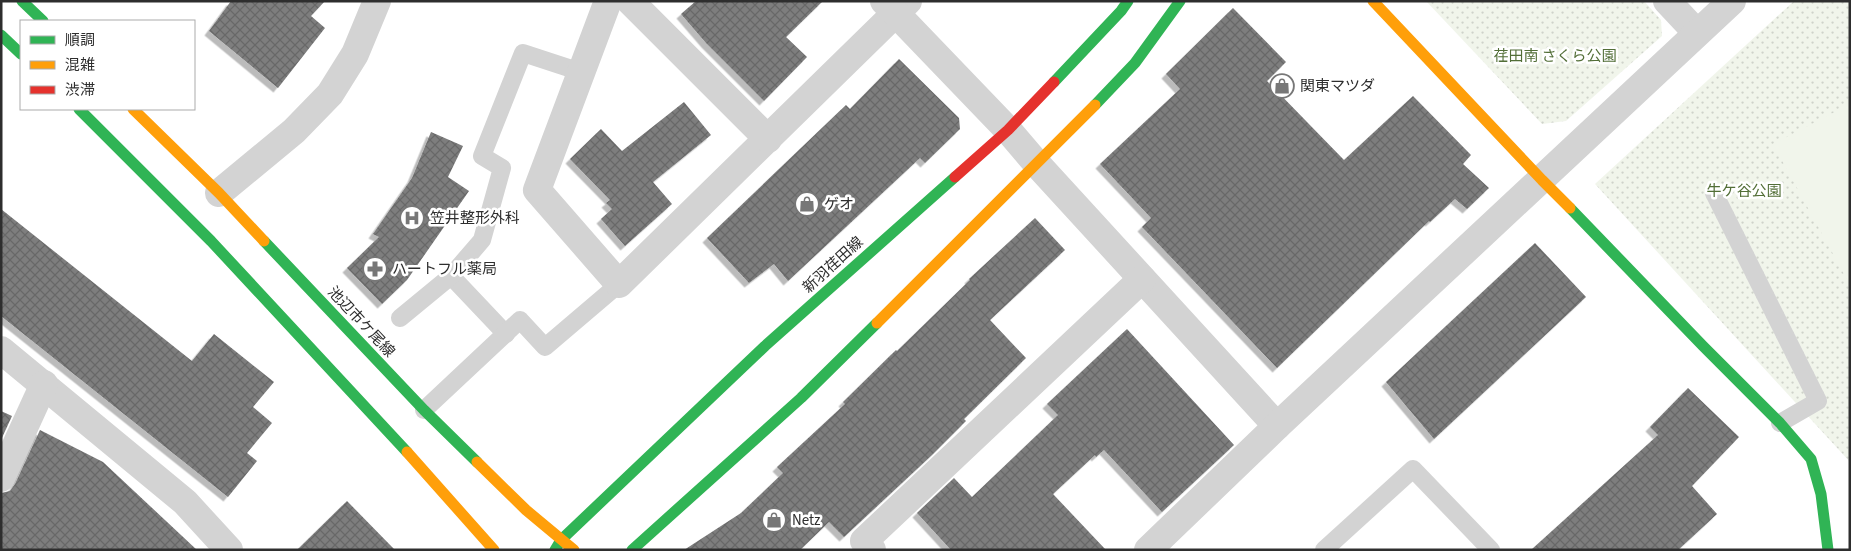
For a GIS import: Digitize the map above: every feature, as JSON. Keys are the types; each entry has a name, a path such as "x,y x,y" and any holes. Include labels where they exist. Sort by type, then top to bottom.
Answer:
{"street":[{"path":"22,1 42,20"},
{"path":"219,192 294,130 330,94 355,54 376,1"},
{"path":"608,1 537,190 619,284 768,139 896,5 1037,164 1277,426"},
{"path":"630,1 768,139"},
{"name":"新羽荏田線","path":"558,545 765,346 1008,130 1121,11 1128,1"},
{"path":"632,550 801,398 1037,164 1135,63 1180,1"},
{"path":"1373,1 1542,180 1780,424 1811,459 1821,494 1828,550"},
{"path":"1667,1 1698,33"},
{"path":"1148,550 1277,426 1732,1"},
{"path":"1,35 20,53"},
{"path":"80,110 126,153 250,283 358,398 494,550"},
{"name":"池辺市ケ尾線","path":"134,110 219,192 424,410 526,510 558,545 574,550"},
{"path":"872,550 864,542 1142,279"},
{"path":"1,350 185,502 229,550"},
{"path":"1,478 44,384"}],"lane":[{"path":"400,318 451,276 482,240 502,168 482,156 523,53 581,72"},
{"path":"1714,193 1818,401 1780,424"},
{"path":"451,276 506,334"},
{"path":"424,410 520,320 545,347 619,284"},
{"path":"1324,550 1413,469 1491,550"}],"green space":[{"name":"荏田南 さくら公園","path":"1426,1 1644,1 1661,20 1662,36 1566,121 1542,124"},
{"name":"牛ケ谷公園","path":"1794,1 1850,1 1850,462 1595,184"},
{"path":"1850,104 1850,285 1773,144"}],"building":[{"path":"231,1 325,1 311,16 325,28 278,88 209,31"},
{"path":"696,1 823,1 786,37 807,57 764,101 706,43 681,14"},
{"path":"1233,8 1286,62 1267,81 1344,160 1413,96 1471,155 1463,164 1489,188 1467,209 1455,199 1429,221 1277,368 1142,227 1151,218 1100,164 1180,89 1166,74"},
{"name":"ゲオ","path":"899,59 959,118 960,129 925,163 920,158 788,281 774,264 749,283 707,238 846,105 850,109"},
{"path":"684,102 711,135 653,182 672,204 625,246 601,219 612,209 606,203 610,200 570,159 601,129 622,151"},
{"path":"431,132 463,146 448,177 469,191 407,280 382,304 347,268 379,237 373,234 412,178"},
{"path":"1,209 192,361 214,334 274,382 253,407 272,423 247,453 257,461 228,497 1,316"},
{"path":"1035,218 1065,250 990,320 1026,358 964,419 966,421 932,455 844,537 829,522 800,550 684,550 741,513 783,473 777,467 845,404 843,402 969,279"},
{"path":"1535,243 1586,297 1434,439 1386,382"},
{"path":"1127,329 1234,445 1162,512 1104,450 1096,457 1095,455 1053,494 1106,550 951,550 917,513 954,478 972,497 1058,415 1047,404"},
{"path":"1688,388 1739,437 1692,486 1717,514 1678,550 1531,550 1658,435 1650,427"},
{"path":"1,411 12,416 1,440"},
{"path":"40,430 103,462 197,550 1,550 1,493 10,491 15,484"},
{"path":"347,501 395,550 297,550"}],"traffic: fast":[{"path":"22,1 42,20"},
{"path":"1054,82 1121,11 1128,1"},
{"path":"1095,105 1135,63 1180,1"},
{"path":"1,35 20,53"},
{"path":"80,110 211,241 407,452"},
{"path":"555,550 561,540 765,346 955,177"},
{"path":"1570,208 1780,423 1811,459 1821,494 1828,550"},
{"path":"264,241 424,410 477,462"},
{"path":"632,550 801,398 877,323"}],"traffic: slow":[{"path":"1373,1 1570,208"},
{"path":"877,323 1095,105"},
{"path":"134,110 219,193 264,241"},
{"path":"407,452 494,550"},
{"path":"477,462 526,510 574,550"}],"traffic: jam":[{"path":"955,177 1008,130 1054,82"}],"place":[{"name":"関東マツダ","path":"1282,86"},
{"name":"ゲオ","path":"807,204"},
{"name":"笠井整形外科","path":"412,218"},
{"name":"ハートフル薬局","path":"375,269"},
{"name":"Netz","path":"774,520"}]}
